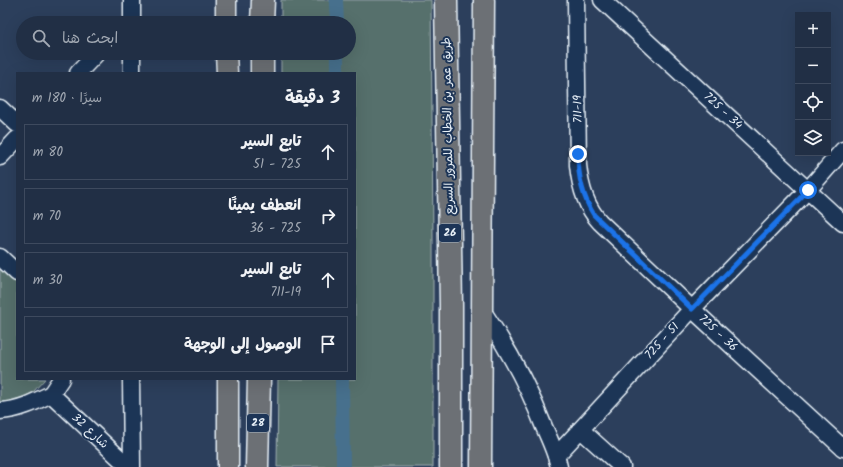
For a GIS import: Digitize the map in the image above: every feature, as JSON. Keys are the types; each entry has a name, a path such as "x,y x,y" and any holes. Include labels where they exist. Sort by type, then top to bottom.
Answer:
{"highway":[{"path":"262,16 263,0"},
{"name":"طريق عمر بن الخطاب للمرور السريع","path":"446,0 451,305 451,467"},
{"path":"262,60 262,72"},
{"name":"28","path":"258,467 259,380"}],"main road":[{"path":"226,0 226,16"},
{"path":"482,467 484,0"},
{"path":"226,60 227,72"},
{"path":"228,380 228,467"}],"street":[{"name":"711-19","path":"576,0 578,165 583,191 588,206 594,215"},
{"name":"725 - 34","path":"602,0 843,223"},
{"path":"79,72 90,60"},
{"path":"132,60 132,72"},
{"path":"0,108 16,123"},
{"path":"0,158 16,140"},
{"name":"725 - 51","path":"558,461 581,430 692,309 808,190 843,150"},
{"name":"725 - 36","path":"594,215 692,309 843,448"},
{"path":"0,257 16,272"},
{"path":"482,310 513,359 530,394 558,461"},
{"path":"0,412 23,407 52,394 60,380"},
{"path":"130,467 131,380"},
{"name":"شارع 32","path":"52,394 130,467"},
{"path":"581,430 622,467"}],"green space":[{"path":"281,0 431,0 433,467 277,467 278,380 356,380 356,72 281,72 281,60 356,60 356,16 281,16"},
{"path":"0,265 16,280 16,380 44,380 33,392 19,400 0,404"}],"waterway":[{"path":"336,0 337,16"},
{"path":"337,60 337,72"},
{"path":"342,380 343,467"}],"route":[{"path":"578,154 581,186 588,206 594,215 692,309 808,190"}]}
